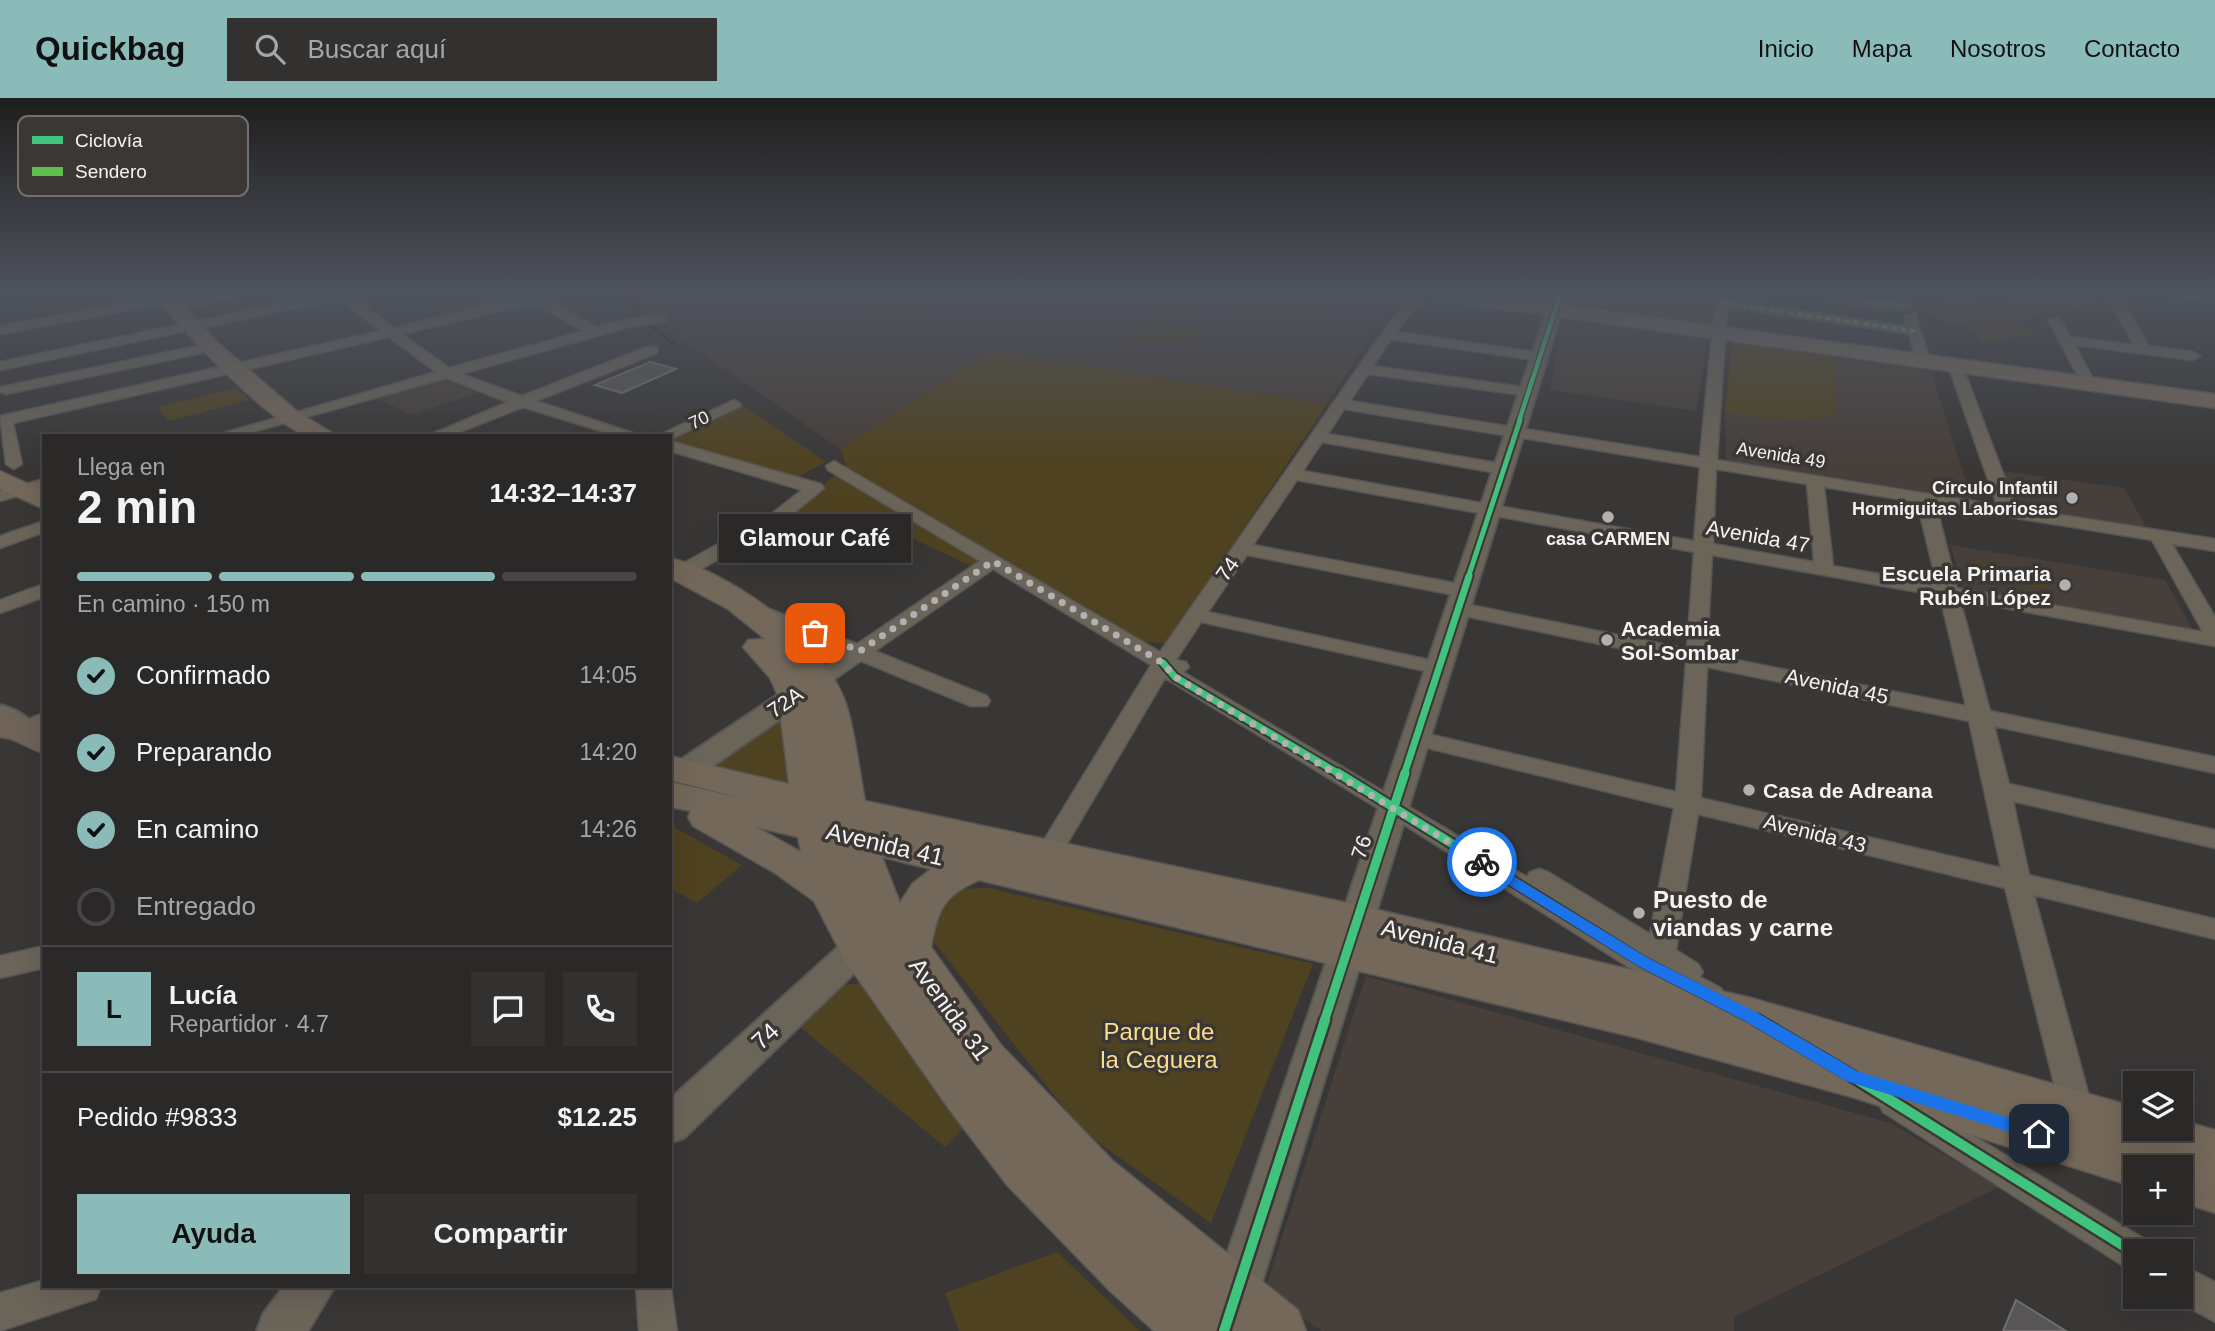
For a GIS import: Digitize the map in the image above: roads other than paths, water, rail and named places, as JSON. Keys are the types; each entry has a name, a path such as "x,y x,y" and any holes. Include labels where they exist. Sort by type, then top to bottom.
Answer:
{"main road":[{"path":"205,353 287,425 318,434"},
{"path":"1869,353 2215,401"},
{"path":"673,575 743,606 772,627 806,688"},
{"name":"Avenida 41","path":"673,575 744,631 785,675 806,688 832,820"},
{"path":"673,783 832,820"},
{"path":"673,783 747,837 830,891"},
{"name":"Avenida 41","path":"832,820 1049,853 1352,936 1634,1018 1852,1076 2123,1160"},
{"name":"Avenida 41","path":"832,820 977,865 1352,936 1751,1017 2215,1153"},
{"name":"Avenida 31","path":"832,820 830,891 884,949 967,1094 1026,1168 1130,1272 1239,1322"},
{"name":"Avenida 31","path":"832,820 862,863 886,918 884,949"},
{"path":"884,949 929,890 953,874 977,865"},
{"path":"2193,1182 2215,1189"}],"street":[{"path":"0,366 64,353"},
{"path":"23,415 3,384 181,353"},
{"path":"21,481 2,420 302,353"},
{"path":"419,353 446,373 520,401 627,434"},
{"path":"233,434 287,425 446,373 521,353"},
{"path":"440,434 645,353"},
{"name":"74","path":"1049,853 1163,663 1376,353"},
{"path":"1510,353 1541,357"},
{"name":"76","path":"1239,1322 1352,936 1514,432 1542,353"},
{"path":"1661,952 1688,802 1718,353"},
{"path":"1921,353 1923,360"},
{"path":"2070,353 2088,383"},
{"path":"2165,353 2193,356"},
{"path":"1955,365 1974,423 2010,512"},
{"path":"1365,369 1529,392"},
{"name":"70","path":"669,434 734,404"},
{"name":"Avenida 49","path":"1340,404 2215,545"},
{"path":"1318,437 1503,469"},
{"path":"672,447 815,488 776,519 673,575"},
{"path":"834,466 1163,663 1175,677 1661,952 1751,1017"},
{"name":"Avenida 47","path":"1292,474 1824,571 2215,637"},
{"path":"1815,480 1824,571"},
{"path":"1925,498 1998,790 2017,883 2077,1111"},
{"path":"0,542 42,528"},
{"path":"2158,536 2215,637"},
{"name":"Avenida 45","path":"1241,548 1697,657 2215,765"},
{"name":"72A","path":"673,783 806,688 993,561"},
{"path":"0,607 42,591"},
{"path":"743,606 979,701"},
{"path":"1195,615 1439,668"},
{"name":"Avenida 43","path":"1415,738 2215,929"},
{"path":"1998,790 2215,839"},
{"path":"1395,800 1643,962 1751,1017 1852,1076 2123,1245"},
{"name":"74","path":"672,1123 884,949"},
{"path":"0,967 42,957"},
{"path":"0,1312 77,1288"},
{"path":"281,1331 311,1288"},
{"path":"654,1288 658,1331"},
{"path":"2193,1290 2215,1303"}],"place":[{"name":"Círculo Infantil Hormiguitas Laboriosas","path":"2072,498"},
{"name":"casa CARMEN","path":"1608,517"},
{"name":"Escuela Primaria Rubén López","path":"2065,585"},
{"name":"Glamour Café","path":"815,633"},
{"name":"Academia Sol-Sombar","path":"1607,640"},
{"name":"Casa de Adreana","path":"1749,790"},
{"name":"Puesto de viandas y carne","path":"1639,913"}],"park label":[{"name":"Parque de la Ceguera","path":"1159,1045"}]}
